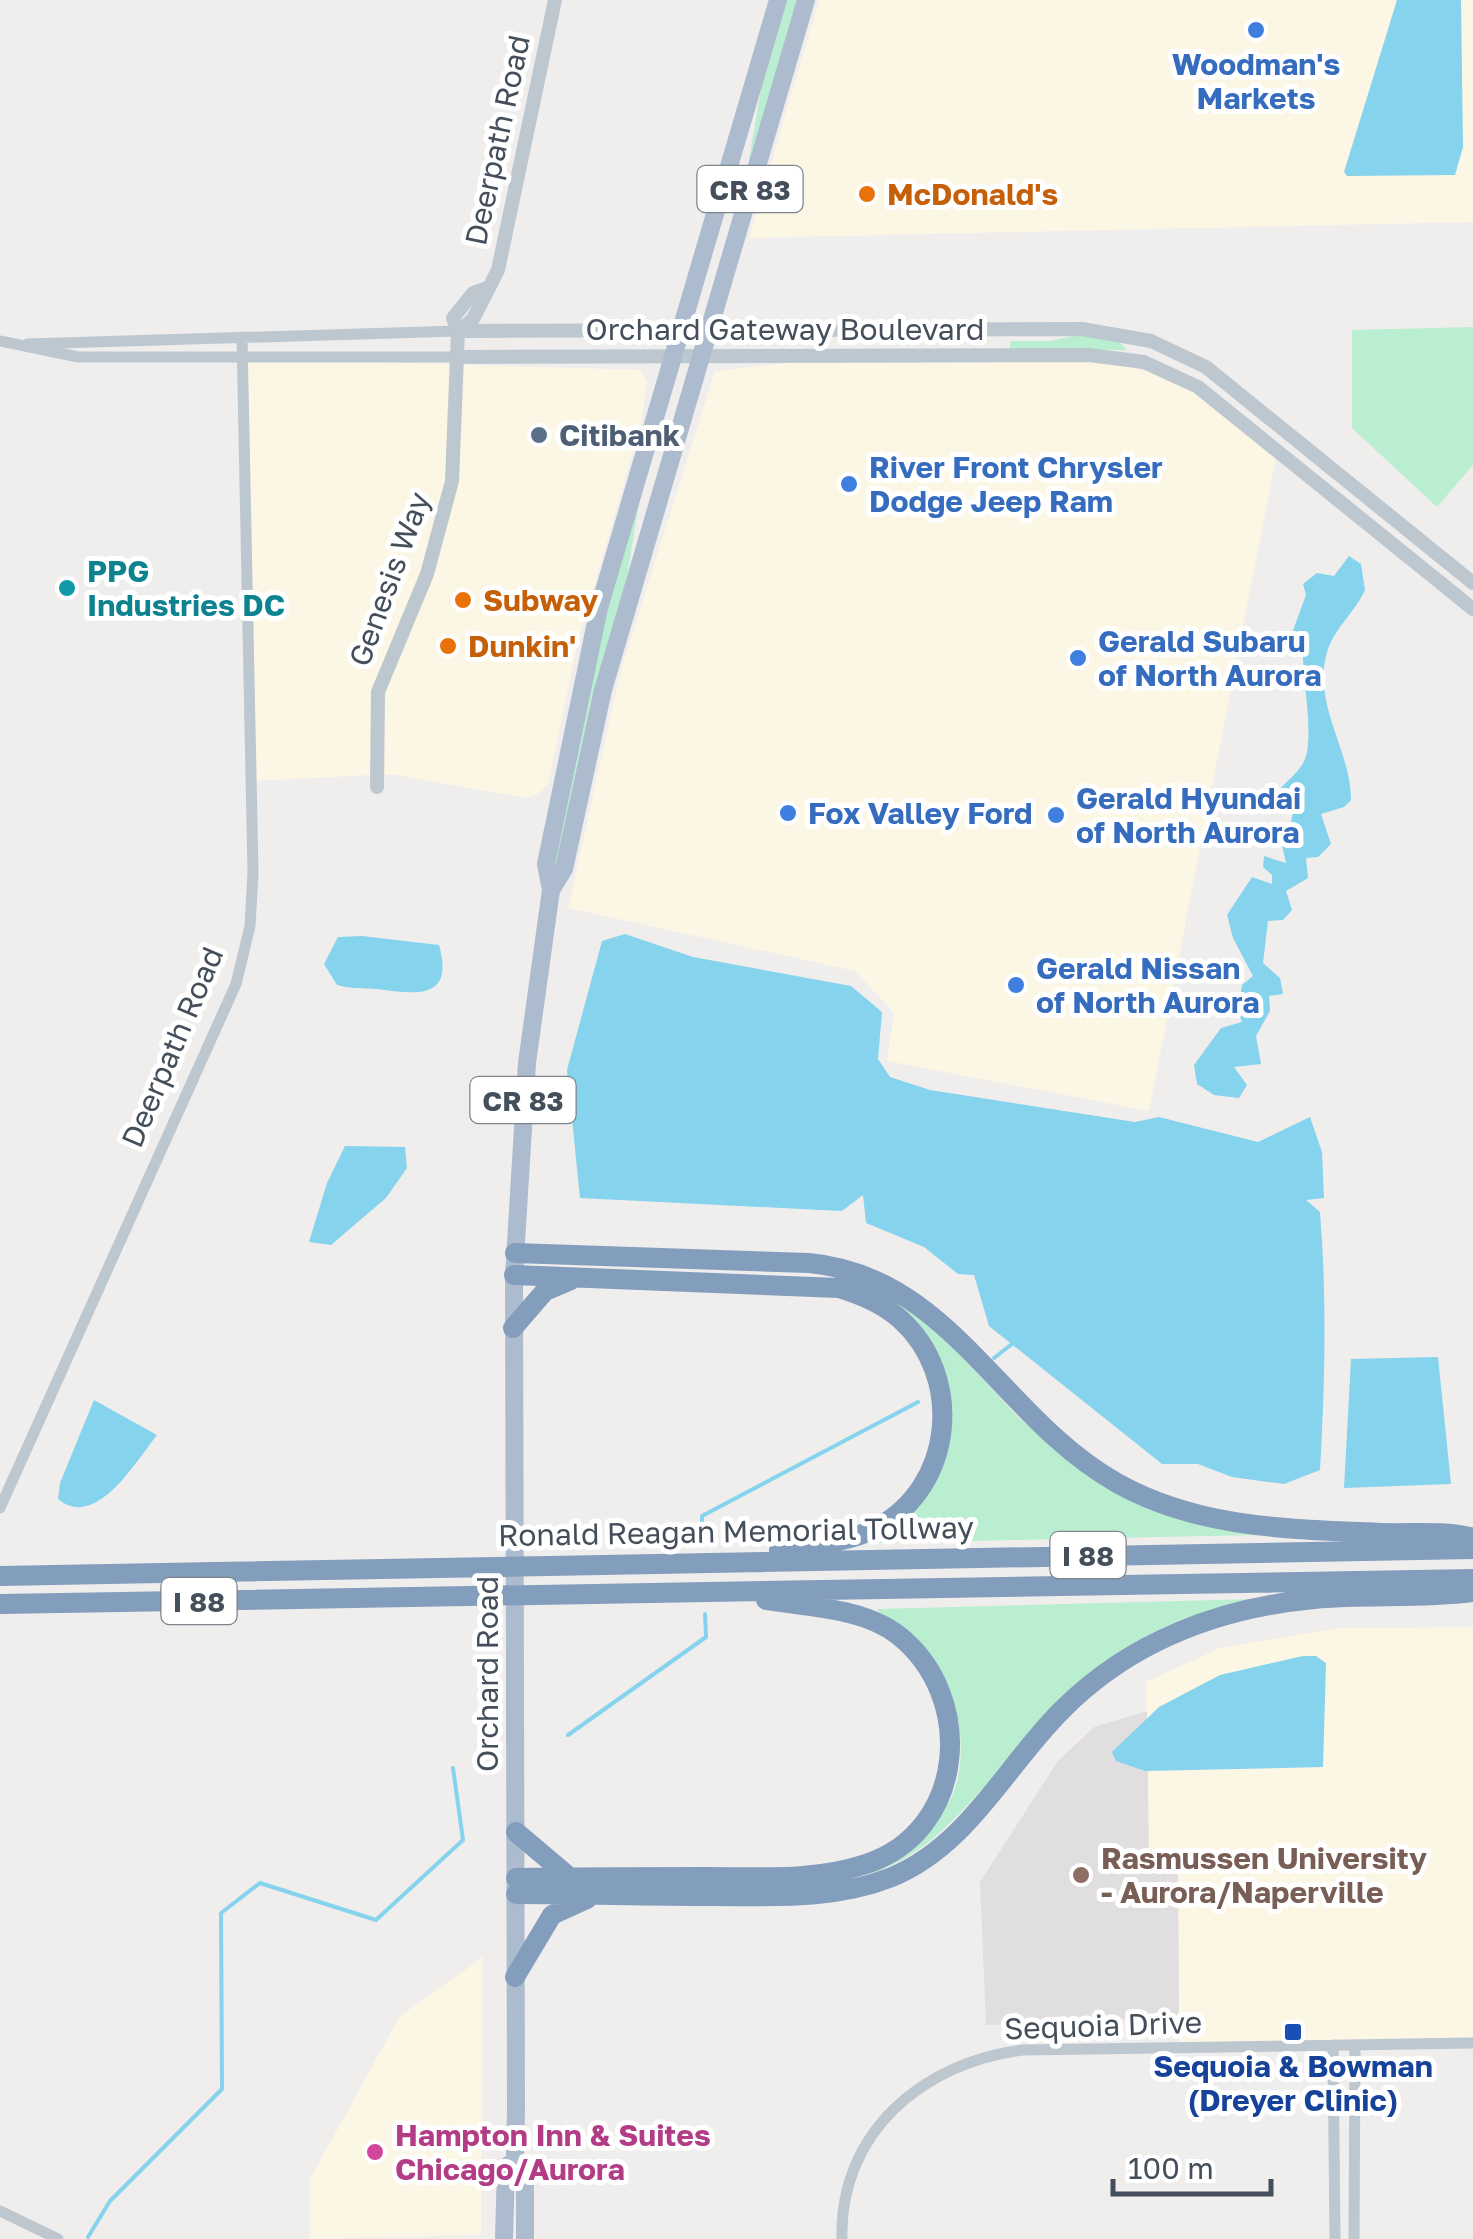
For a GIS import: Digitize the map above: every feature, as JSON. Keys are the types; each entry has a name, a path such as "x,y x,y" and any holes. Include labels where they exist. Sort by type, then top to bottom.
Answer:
{"highway":[{"path":"514,1264 731,1259 852,1269 911,1296 1060,1446 1148,1498 1204,1516 1272,1528 1473,1538"},
{"path":"514,1264 579,1278 839,1288 866,1297 902,1320 934,1367 944,1418 938,1451 922,1486 896,1514 854,1536 703,1561"},
{"path":"513,1328 545,1291 579,1278"},
{"name":"Ronald Reagan Memorial Tollway","path":"0,1576 1473,1549"},
{"name":"Ronald Reagan Memorial Tollway","path":"0,1604 1473,1579"},
{"path":"516,1886 570,1877 822,1875 889,1854 918,1827 938,1800 950,1770 952,1728 942,1691 911,1647 869,1619 720,1592"},
{"path":"516,1886 593,1897 808,1897 873,1884 914,1867 954,1838 1061,1710 1116,1666 1165,1636 1234,1612 1280,1604 1473,1592"},
{"path":"516,1832 570,1877"},
{"path":"515,1977 552,1915 593,1897"}],"main road":[{"name":"Orchard Road","path":"504,2239 506,2168 515,2160 514,1264 527,1063 551,890 546,864 591,644 778,0"},
{"name":"Orchard Road","path":"551,890 564,869 604,690 806,0"},
{"name":"Orchard Road","path":"515,2160 526,2168 526,2239"}],"street":[{"name":"Deerpath Road","path":"458,331 473,319 498,270 555,0"},
{"name":"Orchard Gateway Boulevard","path":"6,342 458,331 1082,329 1151,341 1180,353 1231,384 1473,583"},
{"name":"Genesis Way","path":"377,786 381,681 427,574 452,481 458,331"},
{"name":"Deerpath Road","path":"0,1508 236,984 250,926 253,873 242,337"},
{"name":"Orchard Gateway Boulevard","path":"6,342 78,357 1088,355 1159,367 1220,402 1473,609"},
{"name":"Sequoia Drive","path":"842,2239 850,2187 860,2160 884,2120 932,2076 980,2055 1023,2050 1473,2043"},
{"path":"1333,2045 1335,2239"},
{"path":"1354,2045 1354,2239"},
{"path":"0,2210 58,2239"}],"shaded area":[{"path":"819,0 1473,0 1473,222 749,238"},
{"path":"246,358 640,370 647,381 641,425 578,641 548,784 538,794 525,798 390,774 254,781"},
{"path":"1103,361 1162,375 1196,393 1276,457 1149,1111 887,1061 894,1013 855,971 568,908 620,673 715,371 794,362"},
{"path":"1473,1627 1473,2037 1179,2043 1178,1868 1149,1867 1146,1682 1220,1648 1338,1628"},
{"name":"Rasmussen University - Aurora/Naperville","path":"1147,1711 1149,1867 1178,1867 1179,2017 986,2025 980,1882 1058,1761 1094,1727"},
{"path":"483,1957 481,2235 310,2239 310,2179 400,2016"}],"green space":[{"path":"785,0 799,0 745,184 763,77"},
{"path":"1473,327 1473,465 1437,507 1352,428 1352,330"},
{"path":"1080,335 1118,341 1127,350 1010,349 1010,341 1049,341"},
{"path":"640,496 624,595 572,789 557,874 551,873 606,608"},
{"path":"892,1300 934,1327 1018,1417 1075,1467 1257,1535 866,1543 928,1491 942,1362 918,1323"},
{"path":"1256,1599 1177,1622 1134,1644 1062,1708 938,1834 908,1856 869,1875 884,1856 943,1810 957,1780 961,1740 945,1679 922,1648 890,1625 877,1609"}],"water":[{"path":"1397,0 1461,0 1463,147 1455,175 1347,176 1344,172"},
{"path":"1349,556 1361,564 1365,590 1333,638 1324,675 1351,800 1344,807 1321,814 1331,844 1318,857 1306,858 1308,878 1286,891 1292,910 1283,920 1268,921 1263,963 1280,978 1283,994 1269,996 1270,1011 1256,1036 1261,1064 1234,1067 1247,1085 1239,1098 1214,1095 1197,1084 1194,1065 1221,1028 1242,1022 1238,1011 1242,985 1253,976 1233,938 1227,915 1252,877 1272,884 1272,875 1263,867 1264,856 1286,863 1277,823 1291,823 1294,806 1280,789 1300,768 1306,755 1303,646 1292,633 1306,595 1303,584 1317,573 1334,576"},
{"path":"625,934 693,957 851,986 882,1012 878,1059 890,1077 930,1090 1135,1122 1159,1117 1258,1142 1310,1117 1322,1152 1324,1198 1306,1200 1320,1212 1322,1244 1320,1470 1284,1484 1232,1477 1198,1464 1162,1464 989,1326 974,1275 958,1274 924,1247 866,1223 863,1195 842,1211 580,1198 567,1070 602,941"},
{"path":"338,937 439,945 442,963 436,985 428,990 405,992 337,985 324,964"},
{"path":"345,1146 405,1147 407,1168 386,1198 331,1245 309,1242 327,1183"},
{"path":"1438,1357 1451,1484 1344,1488 1351,1359"},
{"path":"94,1400 157,1435 127,1475 101,1499 87,1506 72,1506 58,1499 60,1483"},
{"path":"1316,1656 1326,1663 1323,1767 1145,1771 1116,1761 1112,1752 1159,1707 1220,1675"}],"waterway":[{"path":"994,1358 1012,1344"},
{"path":"702,1529 702,1516 918,1402"},
{"path":"568,1735 706,1637 705,1614"},
{"path":"88,2237 110,2201 222,2089 221,1913 260,1883 376,1920 463,1840 453,1768"}],"place":[{"name":"Woodman's Markets","path":"1256,30"},
{"name":"McDonald's","path":"867,194"},
{"name":"Citibank","path":"539,435"},
{"name":"River Front Chrysler Dodge Jeep Ram","path":"849,484"},
{"name":"PPG Industries DC","path":"67,588"},
{"name":"Subway","path":"463,600"},
{"name":"Dunkin'","path":"448,646"},
{"name":"Gerald Subaru of North Aurora","path":"1078,658"},
{"name":"Fox Valley Ford","path":"788,813"},
{"name":"Gerald Hyundai of North Aurora","path":"1056,815"},
{"name":"Gerald Nissan of North Aurora","path":"1016,985"},
{"name":"Rasmussen University - Aurora/Naperville","path":"1081,1875"},
{"name":"Sequoia & Bowman (Dreyer Clinic)","path":"1293,2032"},
{"name":"Hampton Inn & Suites Chicago/Aurora","path":"375,2152"}]}
